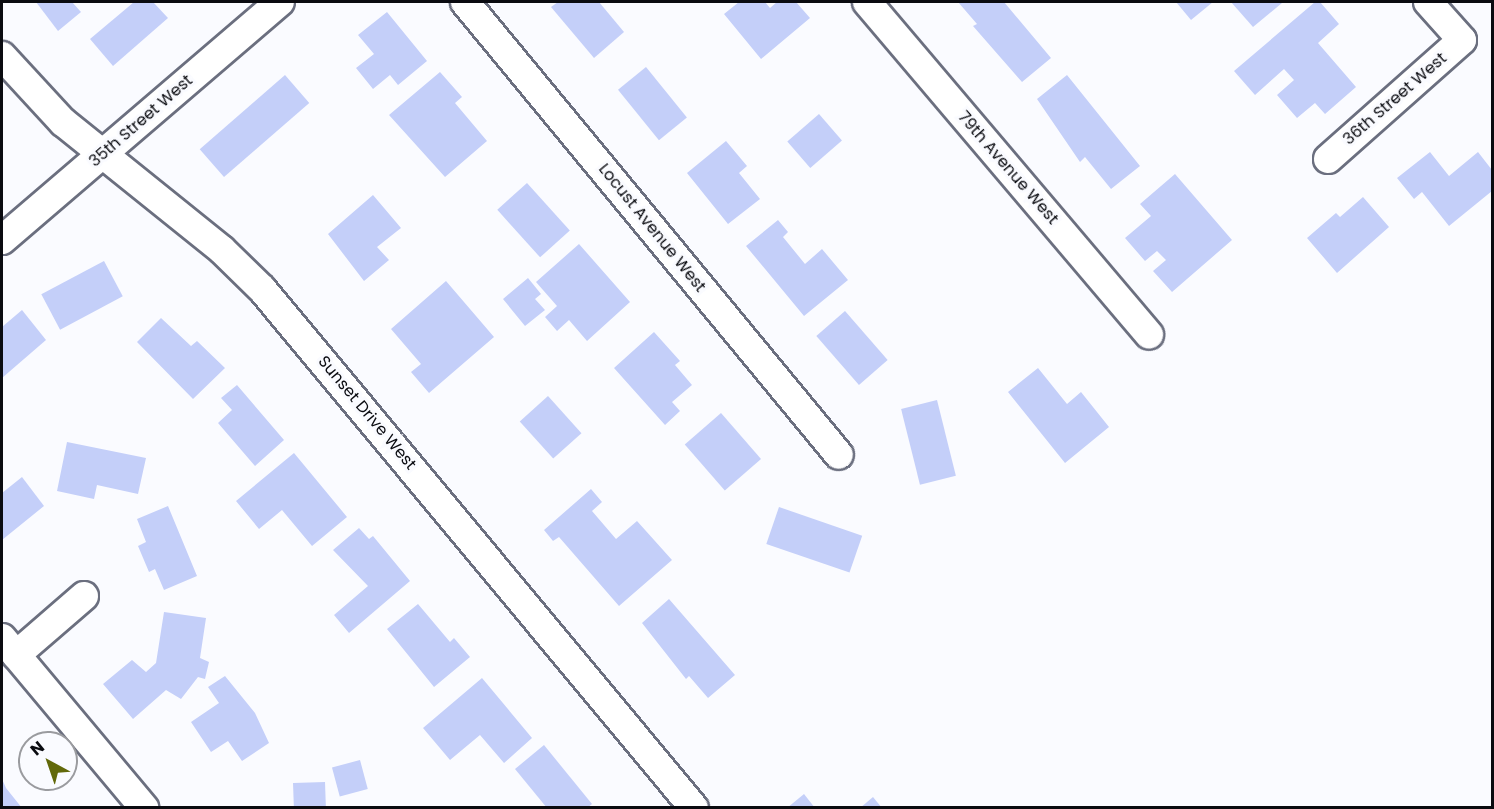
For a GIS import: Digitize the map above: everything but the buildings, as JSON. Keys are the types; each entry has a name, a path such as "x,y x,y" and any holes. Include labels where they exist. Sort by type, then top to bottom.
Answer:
{"street":[{"name":"35th Street West","path":"2,240 280,2"},
{"name":"Locust Avenue West","path":"465,2 839,455"},
{"name":"79th Avenue West","path":"867,2 1149,335"},
{"name":"36th Street West","path":"1328,159 1462,40 1428,2"},
{"name":"Sunset Drive West","path":"2,56 63,122 222,250 280,309 694,807"},
{"path":"84,596 9,647 144,807"}]}
